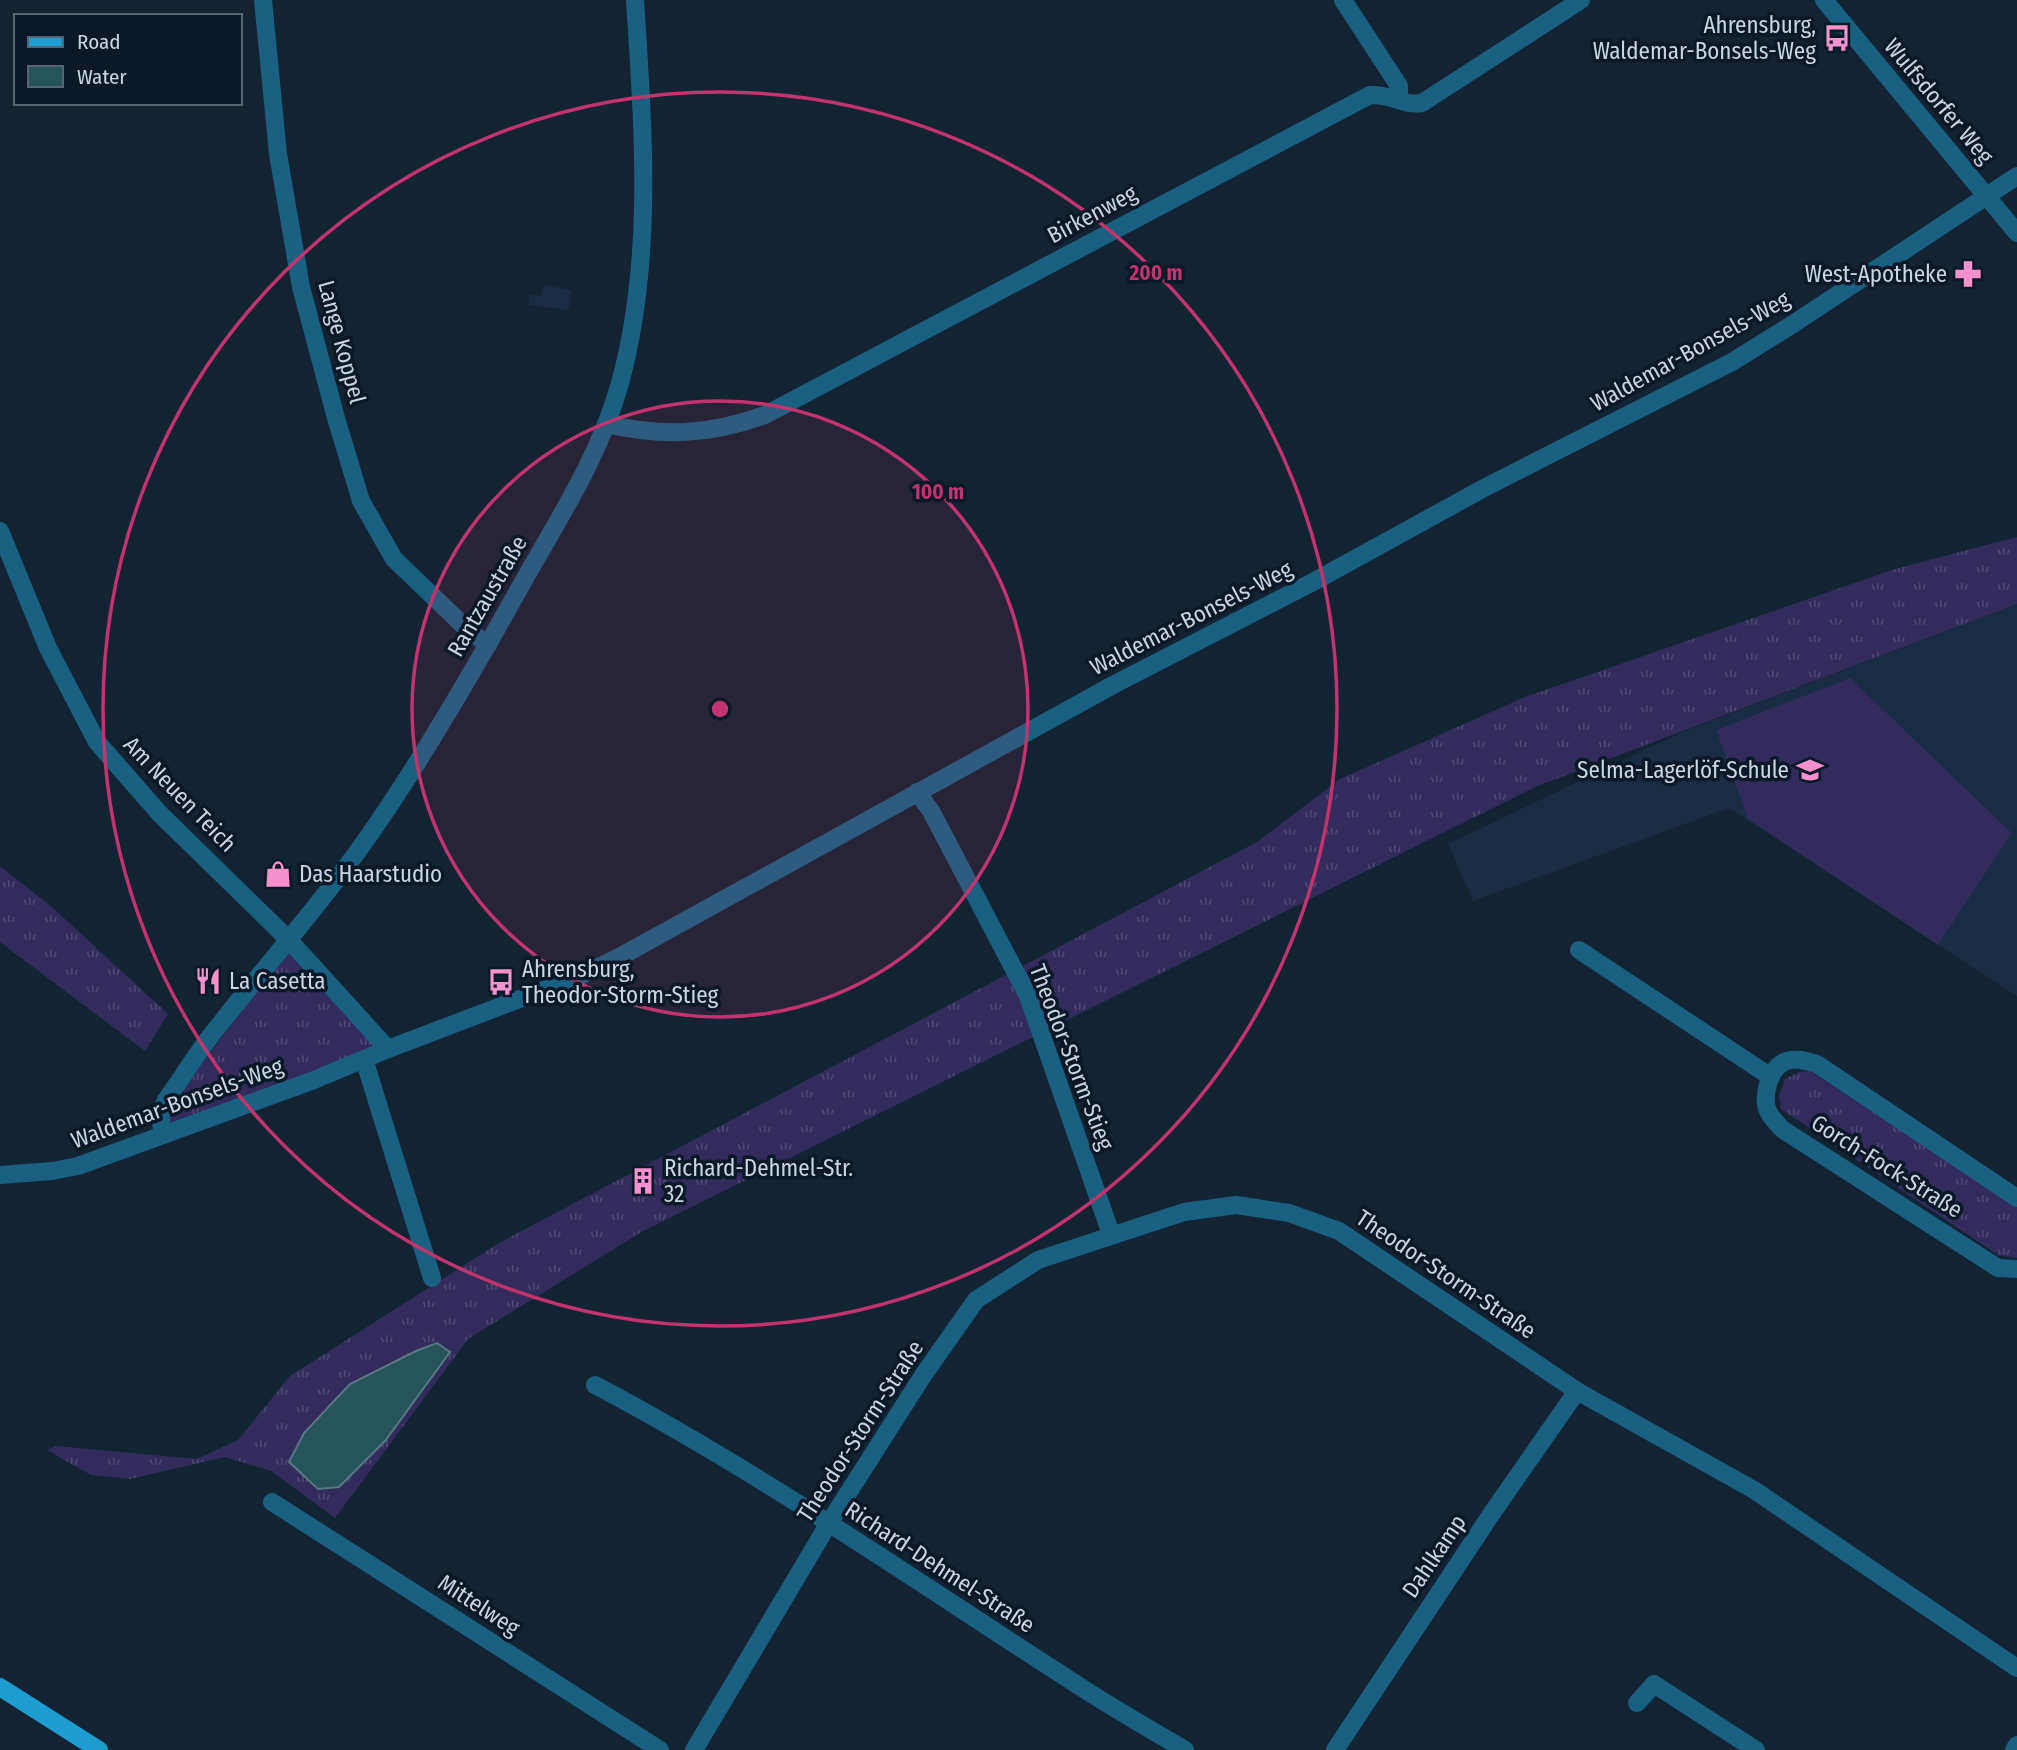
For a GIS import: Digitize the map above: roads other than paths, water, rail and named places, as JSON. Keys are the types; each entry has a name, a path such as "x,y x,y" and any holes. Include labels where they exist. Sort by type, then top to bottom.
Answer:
{"main road":[{"path":"0,1687 99,1750"}],"street":[{"name":"Lange Koppel","path":"263,0 278,154 301,287 361,501 394,559 466,628 488,645"},
{"name":"Rantzaustraße","path":"163,1135 160,1121 166,1100 218,1026 289,940 381,818 488,645 588,467 606,424 633,326 640,262 644,188 635,0"},
{"path":"1343,0 1399,86 1399,99"},
{"name":"Birkenweg","path":"606,424 639,432 695,432 732,427 765,415 1370,95 1385,94 1409,105 1422,103 1581,0"},
{"name":"Wulfsdorfer Weg","path":"1824,0 2017,233"},
{"name":"Waldemar-Bonsels-Weg","path":"0,1178 78,1166 282,1092 580,976 623,955 1113,685 1313,582 1483,488 1732,362 2017,176"},
{"name":"Am Neuen Teich","path":"0,531 48,648 97,742 160,814 289,940 388,1049"},
{"name":"Theodor-Storm-Stieg","path":"917,792 936,820 1028,996 1111,1234"},
{"path":"1578,950 1771,1077"},
{"path":"364,1059 432,1278"},
{"name":"Gorch-Fock-Straße","path":"2017,1198 1817,1064 1794,1059 1782,1062 1771,1077 1765,1096 1766,1104 1768,1112 1782,1129 1998,1268 2017,1269"},
{"name":"Theodor-Storm-Straße","path":"694,1750 829,1523 924,1374 976,1300 1038,1260 1184,1212 1236,1205 1289,1213 1339,1231 1577,1391 1754,1490 2017,1668"},
{"name":"Richard-Dehmel-Straße","path":"595,1385 658,1418 829,1523 1077,1685 1185,1750"},
{"name":"Dahlkamp","path":"1335,1750 1577,1391"},
{"name":"Mittelweg","path":"272,1502 660,1750"},
{"path":"1637,1703 1654,1684 1756,1750"},
{"path":"2014,1750 2017,1745"}],"water":[{"path":"437,1343 450,1352 385,1441 339,1487 318,1489 289,1462 304,1433 350,1384"}],"place":[{"name":"Ahrensburg, Waldemar-Bonsels-Weg","path":"1837,38"},
{"name":"West-Apotheke","path":"1968,274"},
{"name":"Selma-Lagerlöf-Schule","path":"1810,770"},
{"name":"Das Haarstudio","path":"278,874"},
{"name":"La Casetta","path":"208,981"},
{"name":"Ahrensburg, Theodor-Storm-Stieg","path":"501,982"},
{"name":"Richard-Dehmel-Str. 32","path":"643,1181"}]}
